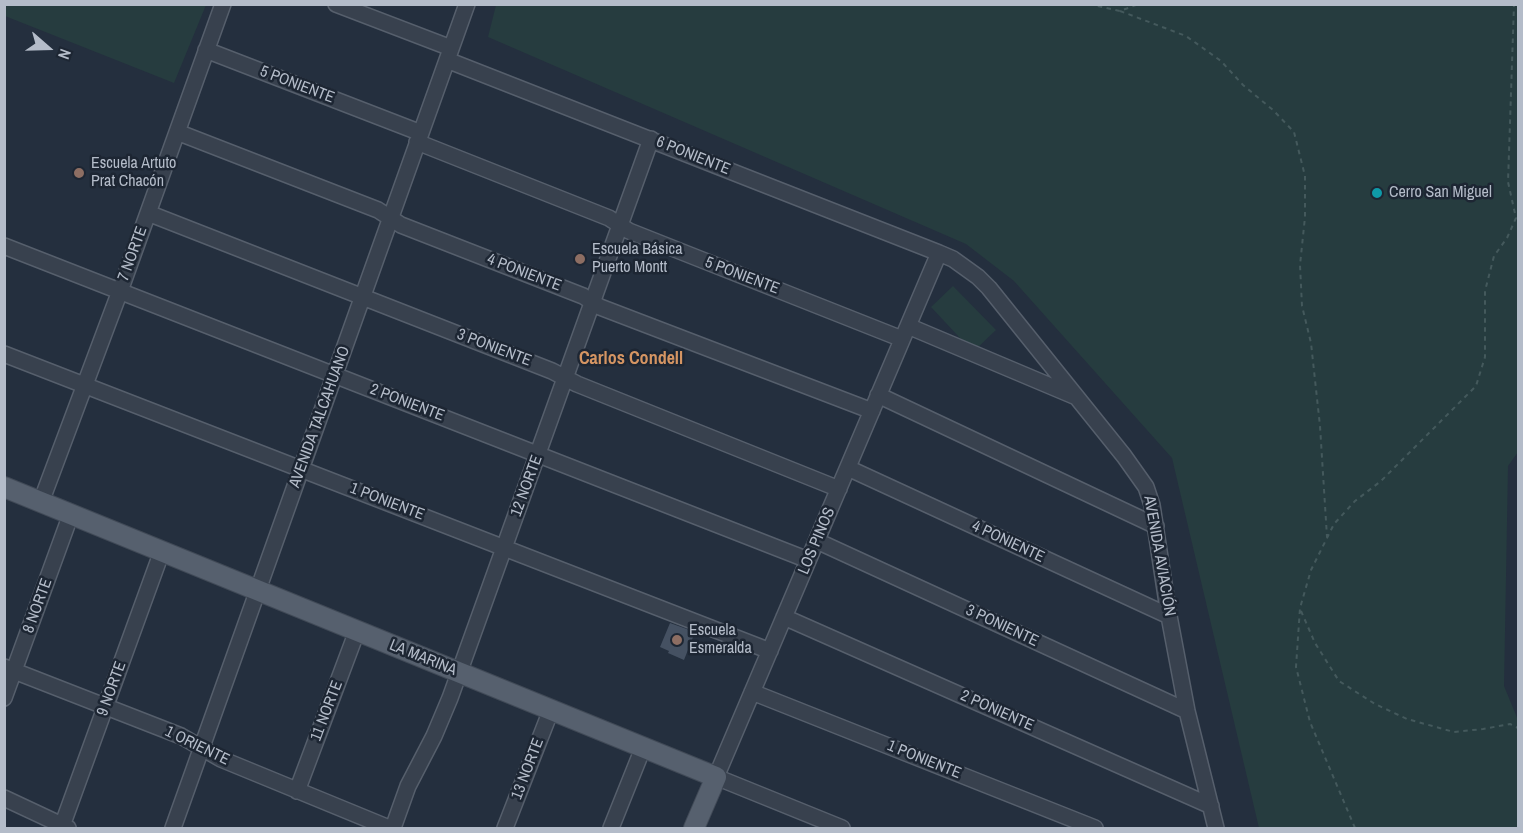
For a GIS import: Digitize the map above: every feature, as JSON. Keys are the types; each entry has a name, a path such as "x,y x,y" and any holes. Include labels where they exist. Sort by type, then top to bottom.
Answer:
{"main road":[{"name":"LA MARINA","path":"4,487 716,777"},
{"name":"LOS PINOS","path":"694,828 716,777"}],"street":[{"name":"7 NORTE","path":"40,502 120,291 223,4"},
{"name":"6 PONIENTE","path":"336,4 651,139 939,253"},
{"name":"AVENIDA TALCAHUANO","path":"173,828 466,4"},
{"name":"5 PONIENTE","path":"206,50 609,218 629,231 905,332"},
{"name":"4 PONIENTE","path":"177,132 378,210 401,225 583,296 600,307 872,411"},
{"name":"12 NORTE","path":"391,828 408,786 441,719 459,673 651,139"},
{"name":"3 PONIENTE","path":"148,213 552,371 577,384 839,489"},
{"name":"2 PONIENTE","path":"4,246 808,560"},
{"name":"LOS PINOS","path":"716,777 939,253"},
{"name":"AVENIDA AVIACIÓN","path":"939,253 966,267 983,282 1142,480 1150,496 1187,711 1216,828"},
{"path":"905,332 1077,398"},
{"name":"1 PONIENTE","path":"4,354 770,651"},
{"path":"878,395 1156,526"},
{"name":"4 PONIENTE","path":"848,468 1169,616"},
{"name":"8 NORTE","path":"4,698 9,669 71,514"},
{"name":"3 PONIENTE","path":"817,541 1187,711"},
{"name":"9 NORTE","path":"65,827 162,551"},
{"name":"2 PONIENTE","path":"784,617 1211,806"},
{"name":"11 NORTE","path":"297,791 357,631"},
{"name":"1 ORIENTE","path":"9,669 181,736 221,759 391,828"},
{"name":"1 PONIENTE","path":"752,692 1095,828"},
{"name":"13 NORTE","path":"505,828 551,710"},
{"path":"611,828 643,748"},
{"name":"LA MARINA","path":"716,777 842,828"},
{"path":"4,798 65,827"}],"path":[{"path":"1089,4 1120,10 1186,36 1221,61 1243,85 1273,110 1294,132 1305,176 1305,217 1300,265 1302,306 1311,343 1320,426 1327,538"},
{"path":"1120,10 1139,4"},
{"path":"1355,828 1310,722 1296,668 1300,608 1311,570 1334,524 1355,501 1381,481 1476,386 1485,357 1485,291 1494,256 1507,238 1515,219 1508,182 1514,4"},
{"path":"1300,608 1315,642 1340,681 1375,704 1407,719 1454,732 1510,724 1518,728"}],"green space":[{"path":"4,5 206,5 174,83 5,16"},
{"path":"496,5 1518,5 1518,452 1508,466 1504,686 1518,720 1518,828 1259,828 1172,458 1014,281 966,244 488,37"},
{"path":"953,286 996,330 973,352 931,307"}],"building":[{"name":"Escuela Esmeralda","path":"670,623 695,632 684,660 660,647"}],"place":[{"name":"Escuela Artuto Prat Chacón","path":"79,173"},
{"name":"Cerro San Miguel","path":"1377,193"},
{"name":"Escuela Básica Puerto Montt","path":"580,259"},
{"name":"Escuela Esmeralda","path":"677,640"}],"district":[{"name":"Carlos Condell","path":"631,359"}]}
